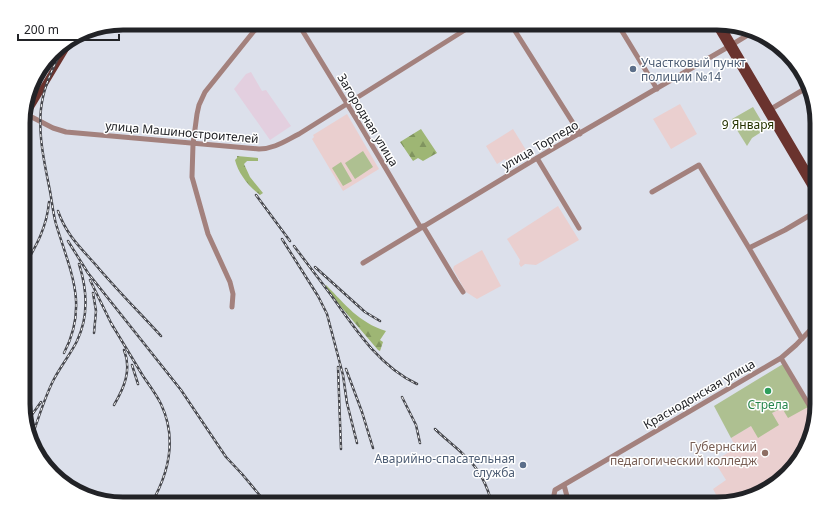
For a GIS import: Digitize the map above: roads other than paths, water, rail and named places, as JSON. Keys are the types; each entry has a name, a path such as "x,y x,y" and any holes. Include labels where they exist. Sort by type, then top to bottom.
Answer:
{"main road":[{"path":"719,30 771,109 810,176"},
{"path":"724,31 731,46 810,185"},
{"path":"32,105 66,50"},
{"path":"49,67 53,72"}],"street":[{"name":"Загородная улица","path":"302,30 463,292"},
{"name":"улица Машиностроителей","path":"30,118 66,132 193,144 259,149 272,148 298,134 465,30"},
{"path":"514,30 580,134"},
{"path":"621,30 657,89"},
{"path":"232,307 233,294 230,282 208,234 192,177 193,144 199,104 205,92 254,31"},
{"name":"улица Торпедо","path":"363,263 538,158 731,46 747,35"},
{"path":"771,109 803,90"},
{"path":"538,158 579,228"},
{"path":"652,192 699,165 802,339"},
{"path":"806,169 810,166"},
{"path":"749,248 810,215"},
{"name":"Краснодонская улица","path":"554,497 555,490 781,358 810,330"},
{"path":"781,358 810,407"},
{"path":"564,485 567,497"}],"railway":[{"path":"60,55 47,83 43,97 40,120 43,156 54,216 75,288 75,319 71,336 64,353"},
{"path":"256,195 290,241"},
{"path":"30,256 37,244 46,220 49,202"},
{"path":"58,211 69,233 78,245 161,336"},
{"path":"282,239 318,296 327,314 343,375 347,403 357,443"},
{"path":"68,241 88,273 181,390 226,457 261,497"},
{"path":"294,246 369,346 391,367 417,384"},
{"path":"34,430 50,388 77,341 84,322 86,302 84,283 79,264"},
{"path":"315,267 365,312 380,321"},
{"path":"90,280 113,327"},
{"path":"93,293 96,311 94,333"},
{"path":"111,323 157,397 166,417 170,442 169,455 162,480 154,497"},
{"path":"114,405 126,379 127,365 124,350"},
{"path":"132,365 138,384"},
{"path":"338,367 341,449"},
{"path":"346,369 362,412 373,448"},
{"path":"402,397 416,425 420,443"},
{"path":"31,416 41,402"},
{"path":"435,429 474,465 484,481 490,497"}],"place":[{"name":"Участковый пункт полиции №14","path":"633,69"},
{"name":"Стрела","path":"768,391"},
{"name":"Губернский педагогический колледж","path":"765,453"},
{"name":"Аварийно-спасательная служба","path":"523,465"}],"park label":[{"name":"9 Января","path":"748,124"}]}
